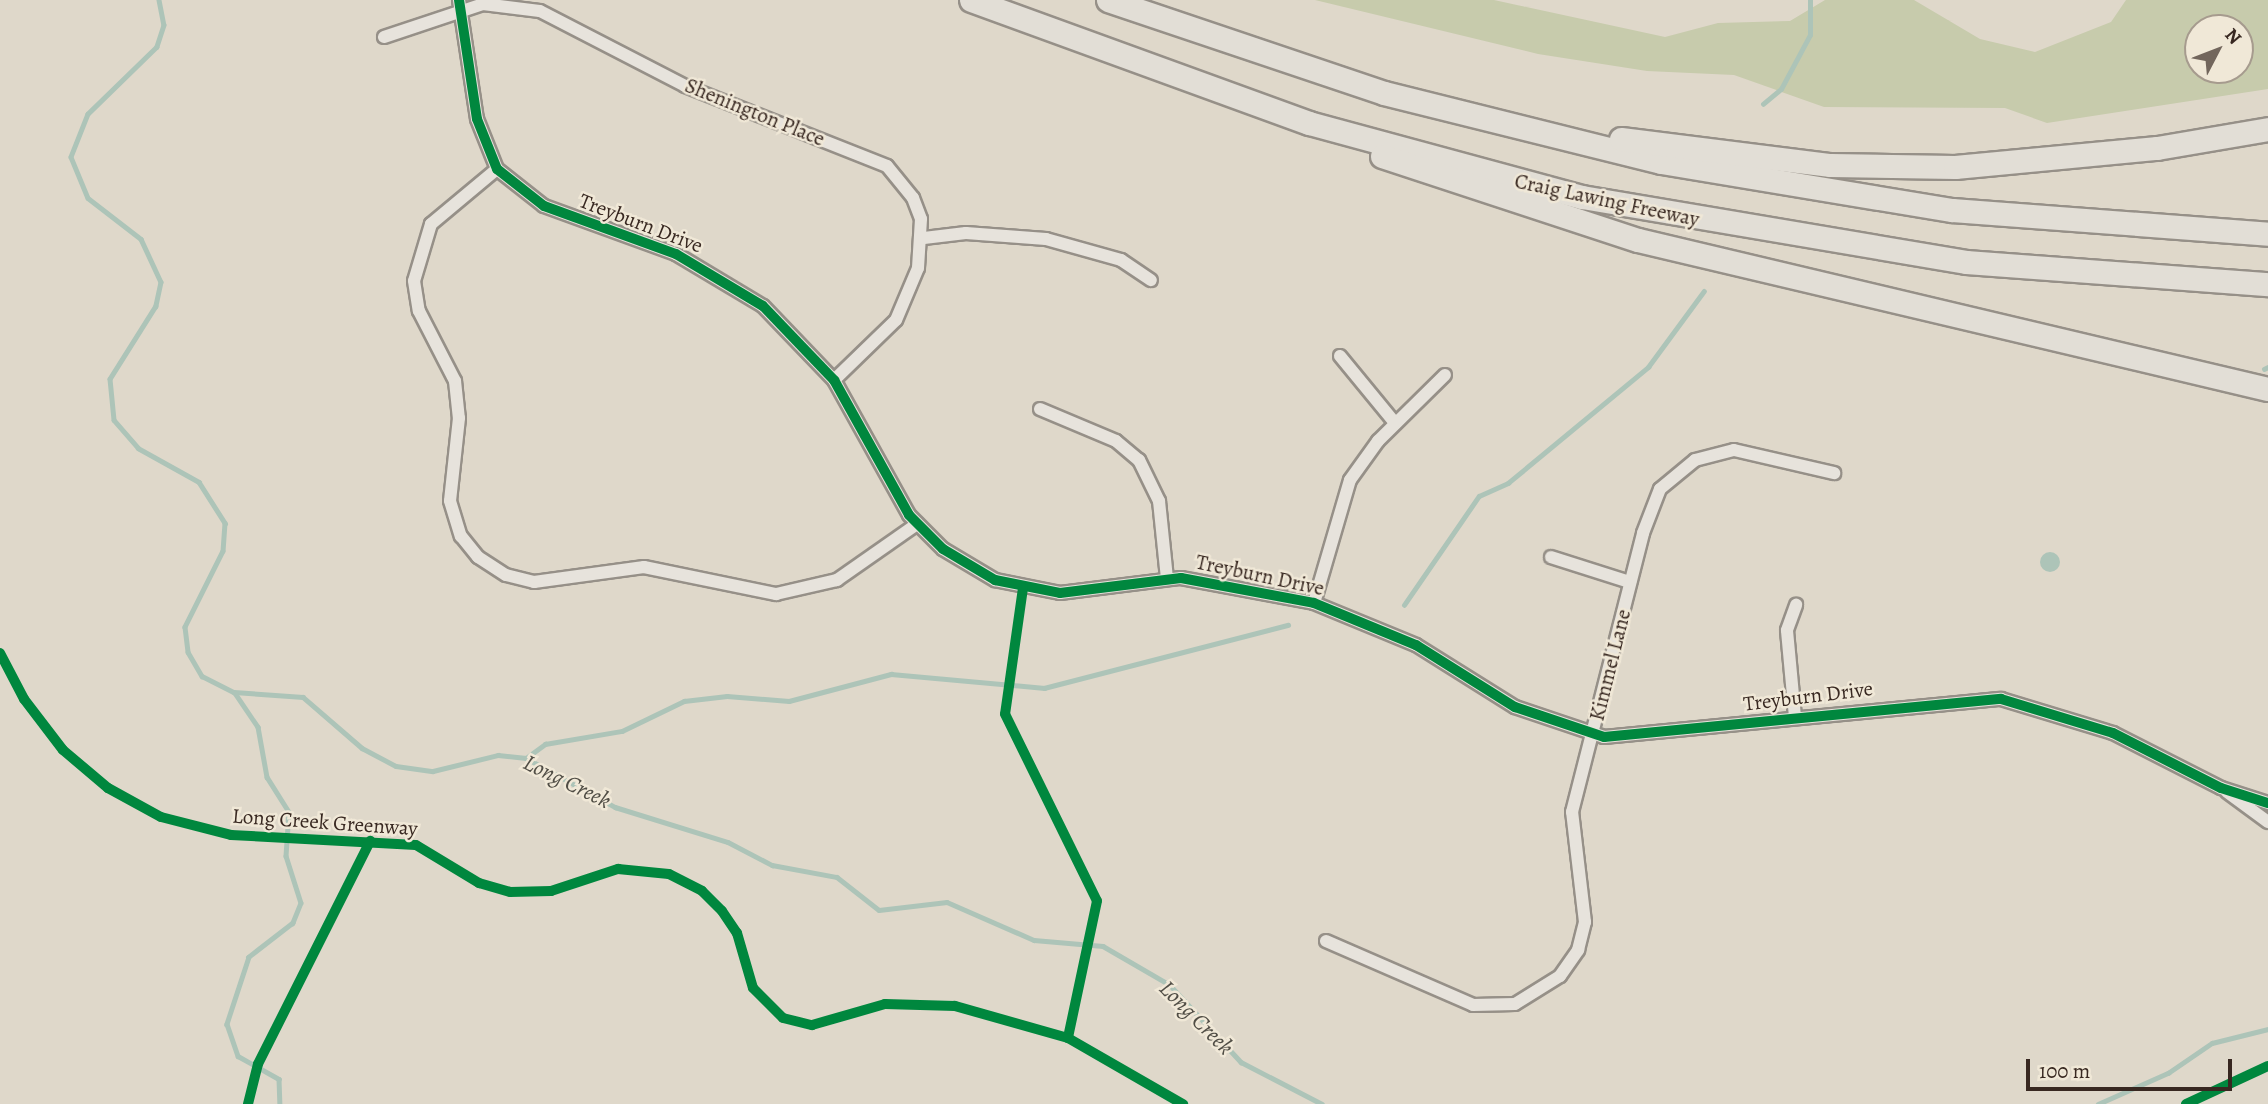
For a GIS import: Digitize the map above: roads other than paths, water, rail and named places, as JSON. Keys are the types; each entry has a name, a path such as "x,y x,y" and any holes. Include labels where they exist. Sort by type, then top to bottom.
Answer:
{"highway":[{"name":"Craig Lawing Freeway","path":"971,0 1308,124 1582,197 1824,243 1993,265 2268,284"},
{"path":"1108,0 1299,68 1490,122 1661,162 1861,197 2038,219 2268,234"},
{"path":"1490,122 1745,157 1905,167 2084,157 2268,129"},
{"path":"1308,124 1413,170 1638,240 2268,389"}],"street":[{"name":"Shenington Place","path":"384,37 461,4 509,4 540,11 685,86 868,154 902,181 924,238"},
{"path":"461,4 477,119 497,170 431,224 414,281 419,312 455,381 459,418 450,501 461,536 478,556 506,575 534,582 644,567 776,594 837,580 917,524"},
{"name":"Treyburn Drive","path":"497,170 544,206 676,254 735,285 784,324 834,380 917,524 957,560 1018,588 1081,592 1167,578 1314,603 1416,645 1515,707 1593,735 1626,738 1795,717 2001,699 2113,733 2221,788 2268,822"},
{"path":"834,380 896,320 924,238 966,233 1046,239 1121,260 1151,280"},
{"path":"1340,356 1395,424"},
{"path":"1314,603 1343,494 1395,424 1445,375"},
{"path":"1040,409 1116,441 1139,460 1159,501 1167,578"},
{"name":"Kimmel Lane","path":"1326,941 1473,1005 1515,1004 1547,987 1573,960 1585,922 1570,827 1630,582 1657,496 1695,460 1747,451 1833,473"},
{"path":"1551,557 1630,582"},
{"path":"1795,717 1787,630 1796,605"},
{"name":"Treyburn Drive","path":"2221,788 2268,803"}],"waterway":[{"name":"Long Creek","path":"159,0 164,25 157,47 88,114 71,157 88,198 141,239 161,282 156,306 110,379 114,420 138,448 199,482 225,523 223,551 185,627 188,652 202,676 234,692 303,697 362,748 396,766 433,771 498,755 526,758 615,807 728,842 772,865 837,877 879,910 947,902 1034,940 1103,946 1170,985 1241,1062 1322,1104"},
{"path":"1763,104 1781,89 1810,35 1810,0"},
{"path":"1404,605 1479,496 1508,483 1648,367 1704,291"},
{"path":"2264,369 2268,367"},
{"path":"526,758 545,744 622,731 684,701 727,696 789,701 891,674 1044,688 1288,625"},
{"path":"235,693 258,727 267,777 289,812 286,856 301,903 293,923 249,957 227,1024 238,1056 279,1079 280,1104"},
{"path":"2098,1104 2168,1073 2212,1043 2268,1029"}]}
